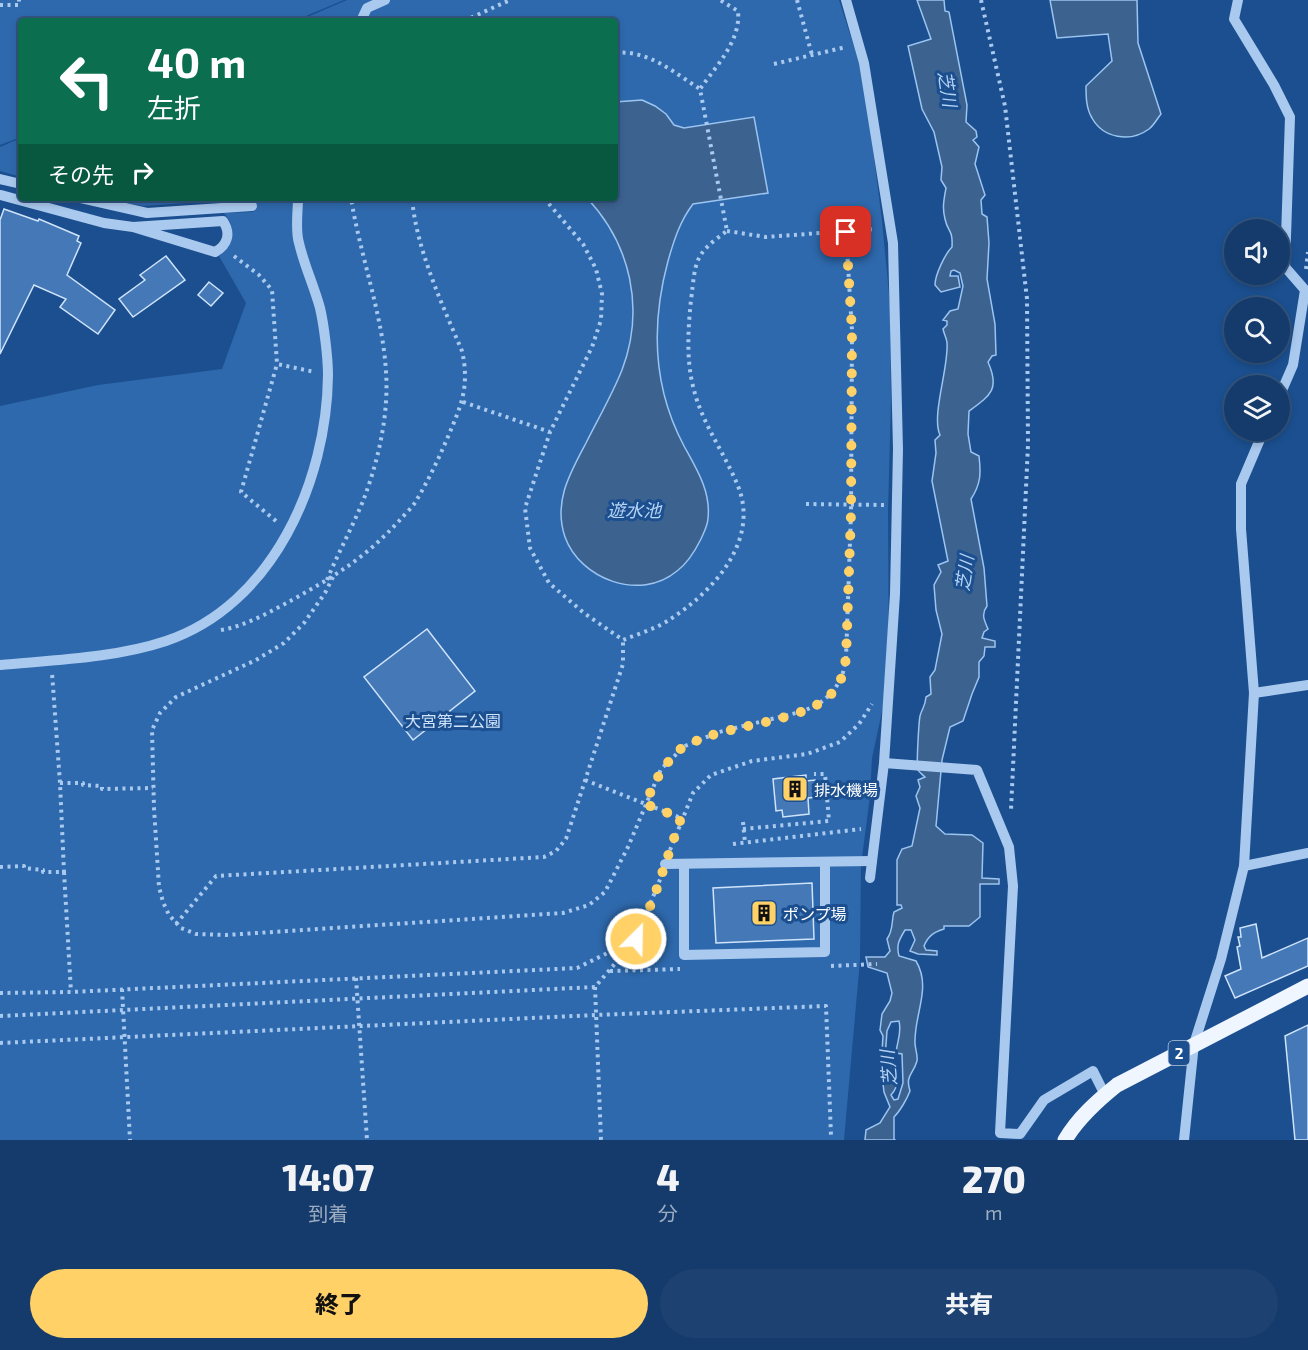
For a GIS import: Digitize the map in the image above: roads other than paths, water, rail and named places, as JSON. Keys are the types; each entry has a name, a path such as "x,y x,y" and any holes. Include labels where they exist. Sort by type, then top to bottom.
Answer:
{"main road":[{"name":"2","path":"1065,1140 1072,1128 1117,1085 1308,986"}],"street":[{"path":"362,18 367,8 385,0"},
{"path":"846,0 864,63 891,228 898,449 895,594 884,763 870,878"},
{"path":"1238,0 1234,19 1274,85 1290,117 1285,267 1305,290 1293,364 1288,375"},
{"path":"0,179 18,183"},
{"path":"0,195 18,200"},
{"path":"22,201 104,223 133,228 215,252 220,249 228,232 223,221 133,228"},
{"path":"94,201 147,213 252,206"},
{"path":"0,665 129,650 167,641 201,624 230,603 256,579 276,555 307,491 324,417 328,375 320,309 298,241 298,201"},
{"path":"1184,1140 1194,1044 1221,959 1244,866 1254,693 1241,529 1242,484 1260,441"},
{"path":"1254,693 1308,685"},
{"path":"884,763 977,770 1009,847 1013,886 1000,1133 1020,1134 1044,1100 1093,1071 1105,1095"},
{"path":"1244,866 1308,853"},
{"path":"665,864 872,861"},
{"path":"684,864 684,955 695,955 825,952 825,862"}],"water":[{"name":"芝川","path":"917,0 944,0 945,11 949,12 967,105 966,122 976,131 977,137 973,140 979,147 975,164 985,195 981,200 982,214 987,217 989,243 987,279 995,324 996,355 992,356 988,362 993,379 991,391 969,411 968,434 971,452 979,456 980,462 978,483 971,499 984,568 987,606 984,617 988,629 982,638 995,641 995,647 985,647 984,656 979,662 979,677 963,721 950,727 942,760 936,826 945,834 972,835 983,843 982,878 999,879 999,884 980,884 980,917 969,926 944,926 944,929 929,937 924,946 926,950 937,951 937,955 910,951 915,940 911,930 905,930 901,937 898,946 899,956 916,961 921,971 922,991 915,1032 917,1061 909,1078 910,1091 894,1117 895,1140 865,1140 866,1130 880,1123 890,1107 884,1092 881,1067 883,1036 880,1030 882,1014 892,993 887,973 868,967 866,957 885,957 890,951 887,939 892,929 894,912 902,908 901,905 897,905 897,860 902,849 912,846 920,808 916,796 920,787 918,780 925,777 917,767 920,716 926,697 931,694 930,677 935,670 942,634 936,610 934,585 941,572 938,565 948,561 932,481 936,453 935,440 940,435 939,404 947,353 947,341 943,329 947,321 943,320 950,311 958,309 963,286 960,273 954,270 951,271 950,276 958,276 960,287 941,292 935,285 941,265 952,247 952,237 944,215 946,188 941,180 942,167 934,132 922,109 908,46 931,39","holes":["899,1021 896,1053 902,1054 903,1083 898,1099 894,1100 891,1095 897,1085 897,1076 885,1058 887,1031 891,1022"]},
{"path":"1050,0 1137,0 1138,43 1161,114 1149,129 1126,137 1110,134 1097,125 1089,110 1086,86 1112,61 1108,34 1057,38"},
{"name":"遊水池","path":"642,100 666,114 674,125 684,128 754,117 768,193 693,204 684,217 675,238 659,308 658,355 666,401 674,424 705,489 708,521 688,561 662,580 646,585 629,585 613,581 597,574 584,564 573,552 565,537 561,512 569,477 622,370 629,347 633,301 630,279 614,236 590,201 618,201 618,102"}],"place":[{"name":"排水機場","path":"795,789"},
{"name":"ポンプ場","path":"764,913"}],"park label":[{"name":"大宮第二公園","path":"453,720"}]}
